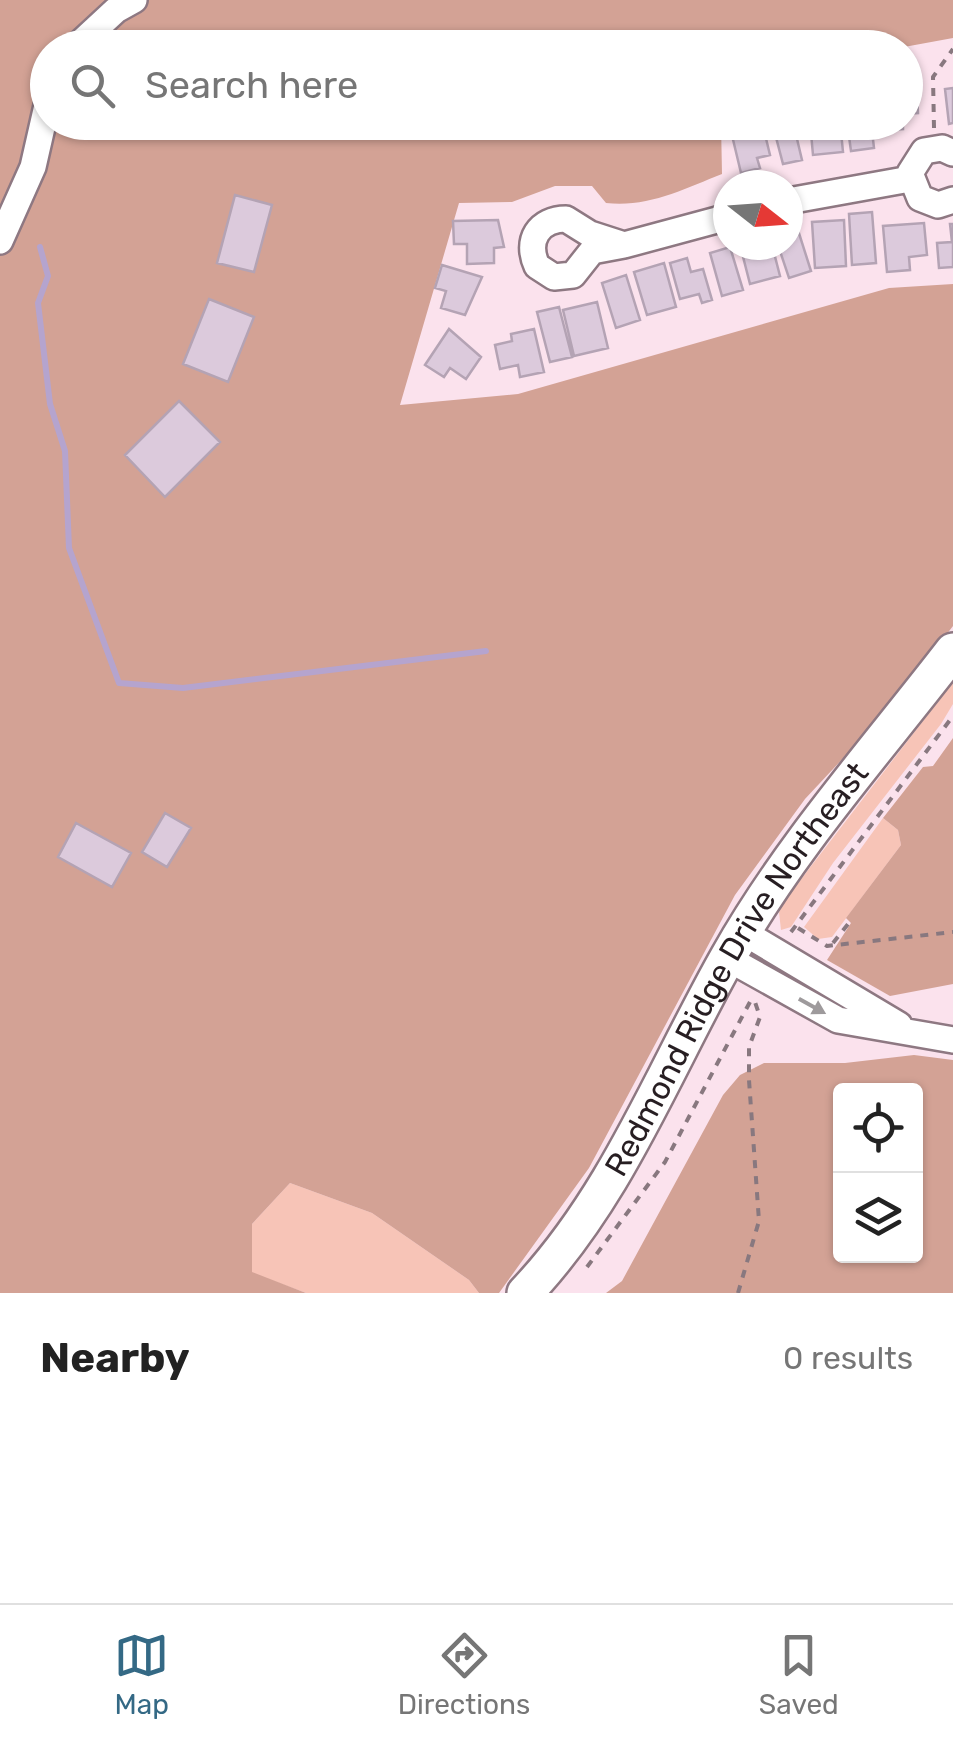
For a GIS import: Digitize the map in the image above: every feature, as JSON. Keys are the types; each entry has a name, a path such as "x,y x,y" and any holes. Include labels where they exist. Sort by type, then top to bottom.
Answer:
{"street":[{"path":"97,30 134,0"},
{"path":"0,241 32,167 39,140"},
{"path":"944,144 924,152 912,164 910,178 914,191 929,203 953,200"},
{"path":"803,198 910,178"},
{"path":"624,245 713,221"},
{"name":"Redmond Ridge Drive Northeast","path":"524,1293 555,1260 613,1176 735,945 792,857 953,652"},
{"path":"735,945 838,1020 953,1040"}],"path":[{"path":"944,144 933,78 953,49"},
{"path":"787,935 798,928 845,858 953,716"},
{"path":"833,943 848,924"},
{"path":"798,928 818,944 953,932"},
{"path":"738,1293 759,1221 749,1047 760,1016 755,1002"},
{"path":"583,1271 598,1257 666,1162 747,1007"}],"shaded area":[{"path":"0,0 953,0 953,38 923,44 923,30 30,30 30,140 721,140 722,170 713,170 713,177 636,203 606,203 592,186 555,186 512,202 459,203 400,405 518,394 889,288 953,284 953,626 890,708 805,799 735,895 589,1168 499,1293 479,1293 469,1280 372,1213 290,1183 252,1224 252,1272 306,1293 0,1293"},
{"path":"953,682 953,704 941,724 833,863 791,927 781,930 779,912 785,900"},
{"path":"953,738 953,984 890,996 827,960 851,923 846,918 901,845 898,830 883,818 923,767 933,766"},
{"path":"883,818 898,830 901,845 832,937 818,939 804,927"},
{"path":"914,1055 953,1060 953,1293 606,1293 622,1281 723,1095 740,1075 764,1063 845,1063"},
{"path":"290,1183 372,1213 469,1280 479,1293 306,1293 252,1273 252,1224"}],"building":[{"path":"953,88 953,123 949,124 945,89"},
{"path":"733,140 766,140 770,155 757,158 760,168 740,170"},
{"path":"777,140 797,140 802,160 783,164"},
{"path":"812,140 842,140 843,152 813,155"},
{"path":"849,140 873,140 874,148 851,151"},
{"path":"235,195 272,205 254,272 217,263"},
{"path":"872,212 876,263 852,265 849,214"},
{"path":"498,220 504,247 494,248 494,263 467,264 467,244 454,244 453,221"},
{"path":"844,220 846,266 815,268 812,222"},
{"path":"924,223 927,255 909,257 910,270 887,272 883,226"},
{"path":"953,224 953,267 939,268 937,243 952,242"},
{"path":"803,246 811,271 789,278 783,260 803,260"},
{"path":"713,252 713,260 734,260 743,290 722,296 710,253"},
{"path":"687,258 691,272 703,269 712,300 702,303 699,294 680,299 670,263"},
{"path":"744,260 776,260 780,276 750,284"},
{"path":"664,263 676,307 647,315 634,272"},
{"path":"442,265 482,277 465,315 441,308 446,291 435,288"},
{"path":"626,275 640,320 616,328 602,283"},
{"path":"209,299 254,317 228,382 183,364"},
{"path":"597,302 608,348 574,356 563,310"},
{"path":"559,307 572,357 550,362 537,312"},
{"path":"449,329 481,357 466,379 450,368 444,377 425,365"},
{"path":"534,329 544,372 520,377 518,365 500,369 495,345 512,341 511,334"},
{"path":"179,401 220,442 165,497 125,455"},
{"path":"165,813 191,828 167,867 142,852"},
{"path":"76,823 131,853 112,887 58,857"}],"waterway":[{"path":"40,247 48,276 38,303 50,404 65,451 69,548 119,683 183,688 486,651"}]}
